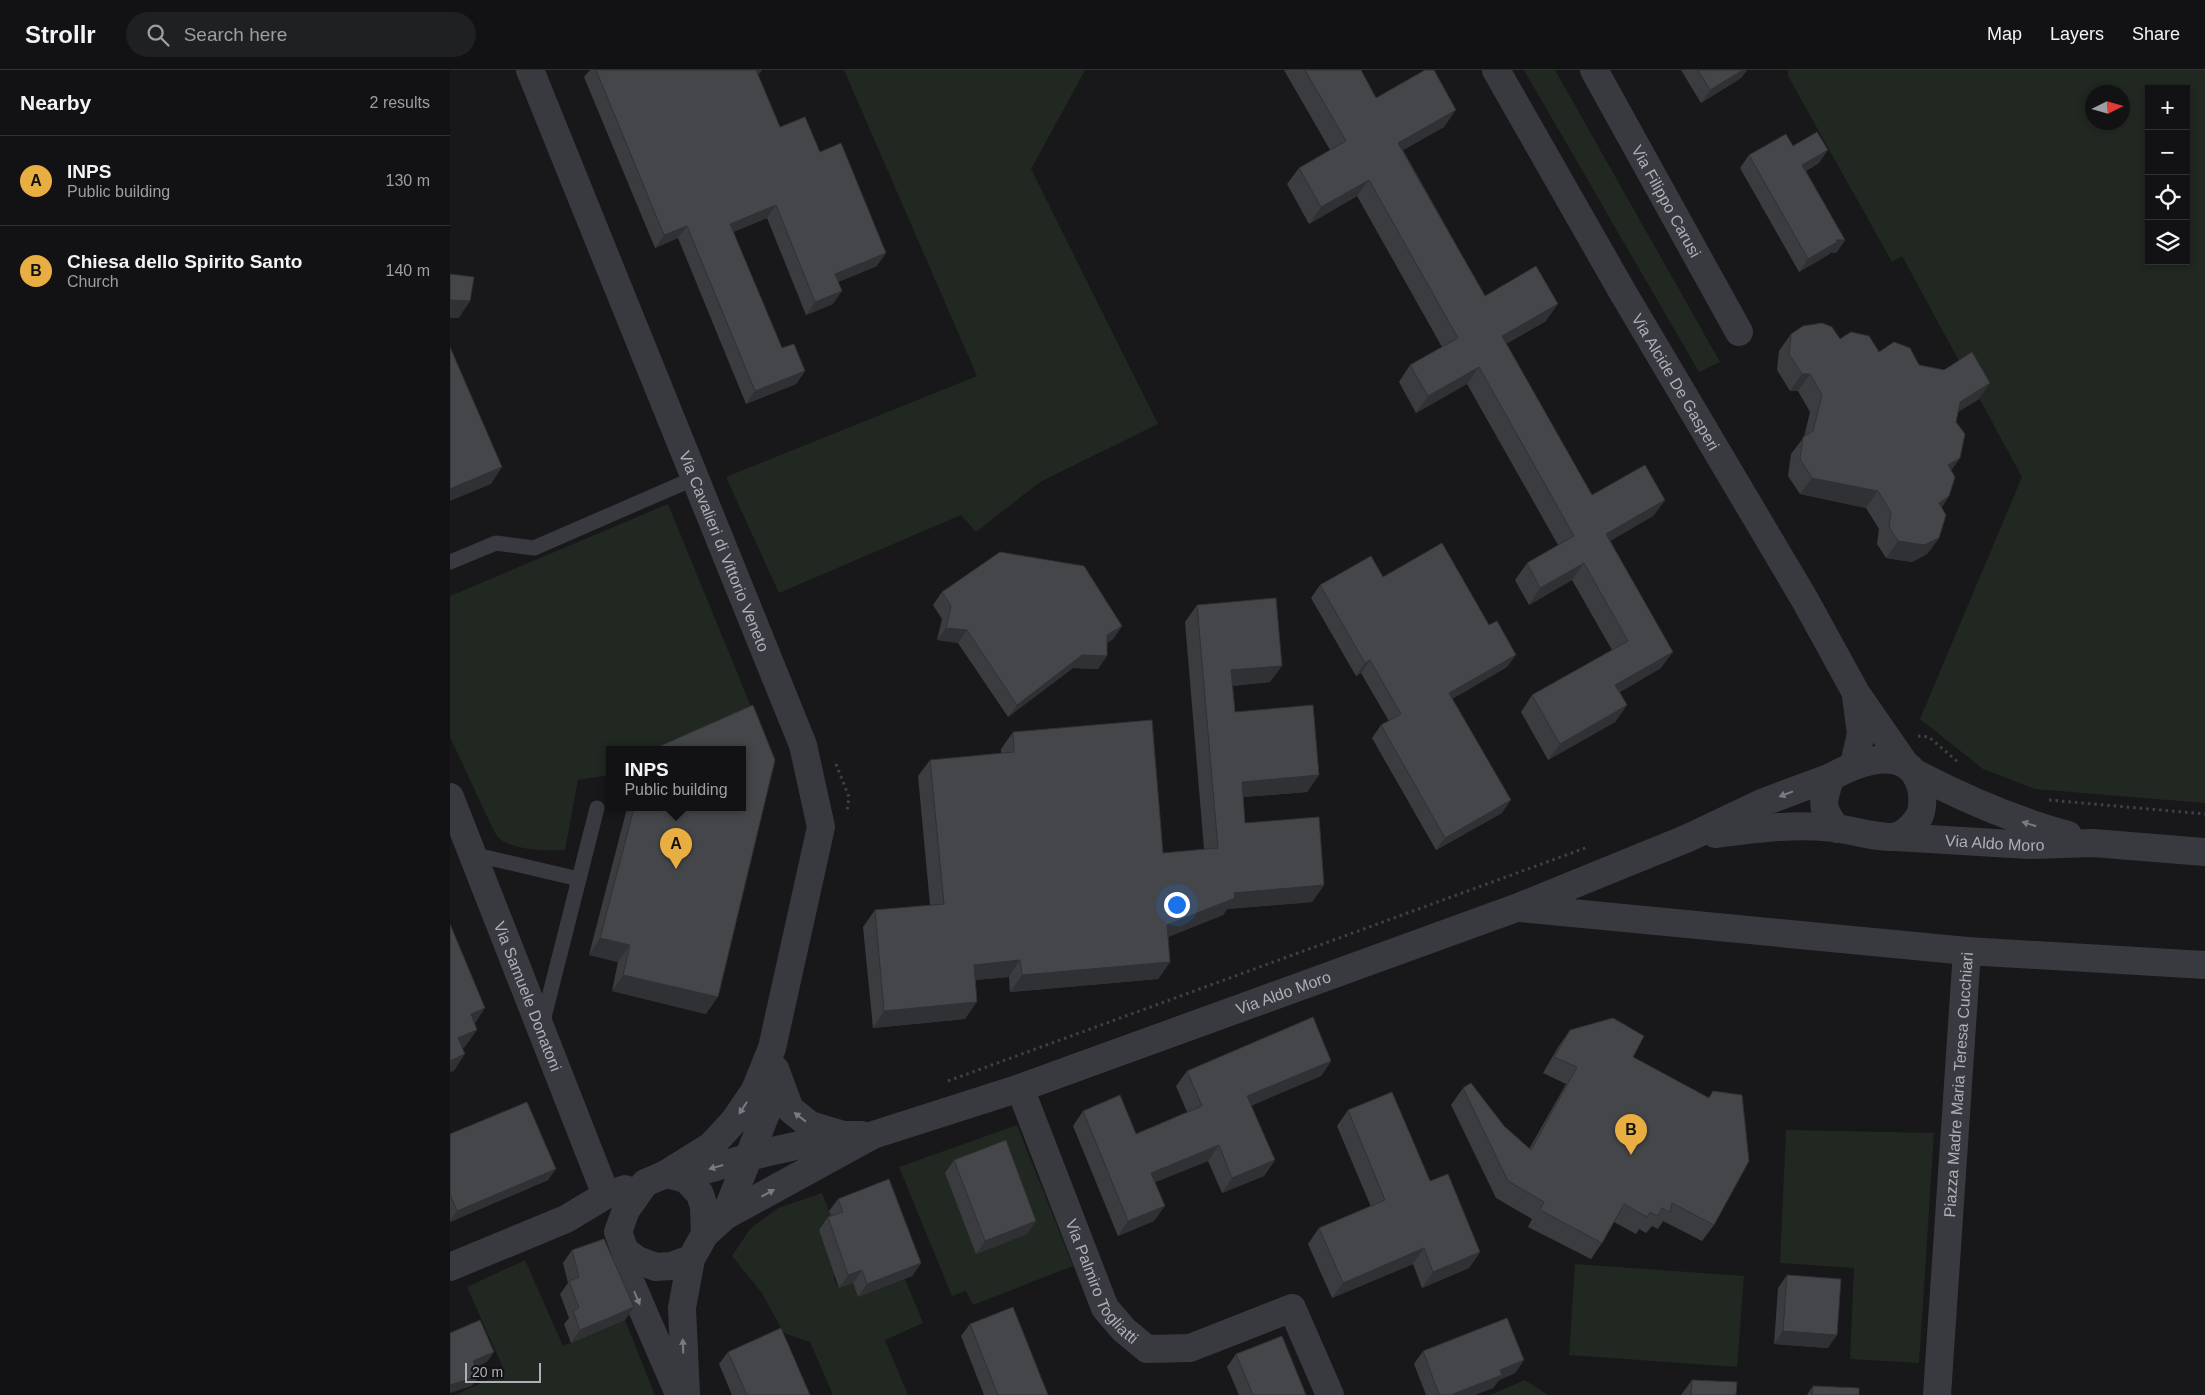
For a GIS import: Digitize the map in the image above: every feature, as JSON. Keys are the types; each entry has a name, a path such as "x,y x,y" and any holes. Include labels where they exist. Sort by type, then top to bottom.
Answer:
{"street":[{"name":"Via Cavalieri di Vittorio Veneto","path":"530,70 803,745 821,827 772,1048"},
{"name":"Via Alcide De Gasperi","path":"1496,70 1622,292 1805,600 1856,693 1911,769"},
{"name":"Via Filippo Carusi","path":"1594,70 1739,332"},
{"name":"Via Alcide De Gasperi","path":"1843,771 1861,734 1856,693"},
{"path":"1871,760 1888,760 1911,769 1922,791 1921,814 1911,829 1896,837 1837,828 1825,813 1824,796 1843,771 1871,760"},
{"name":"Via Aldo Moro","path":"1911,769 1970,802 2026,824 2093,842"},
{"name":"Via Aldo Moro","path":"873,1135 1020,1088 1516,908 1688,838 1764,802 1843,771"},
{"name":"Via Samuele Donatoni","path":"450,797 606,1195"},
{"name":"Via Aldo Moro","path":"1688,838 1773,826 1837,828"},
{"name":"Via Aldo Moro","path":"1896,837 2029,845 2093,842 2205,852"},
{"path":"1516,908 1967,951"},
{"name":"Piazza Madre Maria Teresa Cucchiari","path":"1937,1395 1967,951 2205,965"},
{"path":"772,1048 776,1075 790,1109 810,1125 844,1135"},
{"path":"679,1395 627,1274 621,1241 626,1210 711,1146 734,1121 755,1090 772,1048"},
{"path":"686,1395 682,1308 691,1259 715,1225 748,1158 767,1112 776,1075"},
{"name":"Via Palmiro Togliatti","path":"1020,1088 1104,1308 1124,1330 1147,1349 1190,1348 1292,1308 1330,1395"},
{"path":"450,1267 566,1219 606,1195 844,1135 873,1135"},
{"path":"715,1225 873,1135"},
{"path":"666,1179 700,1194 704,1207 715,1225"},
{"path":"566,1219 608,1223 637,1260 656,1267 671,1266 691,1259"}],"lane":[{"path":"450,562 496,543 534,548 695,478"},
{"path":"541,1029 597,808"},
{"path":"472,854 579,879"}],"path":[{"path":"1889,741 1907,736 1929,736 1951,758 1966,767"},
{"path":"833,756 849,798 846,818"},
{"path":"2042,799 2205,814"},
{"path":"947,1081 1597,844"}],"shaded area":[{"path":"844,70 1085,70 1031,169 1158,424 1040,482 976,532 961,515 779,593 726,477 977,376"},
{"path":"1524,70 1555,70 1720,362 1699,372"},
{"path":"1788,70 2205,70 2205,803 2035,789 1983,769 1920,719 2022,477 1902,256 1892,262 1788,76"},
{"path":"668,504 754,714 685,746 606,746 606,776 578,780 565,850 532,849 508,844 497,836 450,737 450,596"},
{"path":"1017,1125 1073,1266 973,1305 966,1291 952,1296 899,1167"},
{"path":"1786,1130 1934,1133 1919,1363 1850,1359 1854,1268 1780,1263"},
{"path":"822,1193 834,1224 819,1230 823,1241 848,1271 833,1277 839,1288 853,1283 858,1297 905,1279 923,1323 885,1340 908,1395 833,1395 810,1342 786,1334 782,1330 762,1293 732,1256 750,1229 778,1208"},
{"path":"525,1260 563,1346 625,1320 655,1395 455,1395 505,1372 467,1287"},
{"path":"1575,1264 1744,1276 1737,1367 1569,1355"},
{"path":"1525,1380 1548,1395 1490,1395"}],"building":[{"path":"596,70 756,70 780,127 805,117 820,152 841,143 886,253 835,274 842,291 815,302 776,205 730,224 782,348 794,344 805,371 755,391 687,226 664,235"},
{"path":"1305,70 1361,70 1376,98 1425,70 1434,70 1456,110 1398,143 1485,296 1536,266 1558,304 1502,336 1592,495 1645,465 1665,500 1606,534 1673,652 1615,685 1627,705 1560,744 1532,695 1628,641 1584,563 1540,588 1527,563 1574,536 1479,367 1428,396 1410,365 1458,338 1369,180 1321,207 1299,168 1346,141"},
{"path":"1698,70 1743,70 1710,90"},
{"path":"1817,132 1828,150 1802,165 1845,240 1836,240 1837,242 1808,259 1749,155 1786,134 1793,146"},
{"path":"450,274 474,277 470,301 450,300"},
{"path":"1822,323 1832,327 1840,339 1851,332 1869,336 1879,352 1894,342 1910,348 1919,365 1944,370 1972,352 1990,383 1960,402 1956,422 1965,434 1960,458 1948,465 1955,477 1949,496 1939,503 1946,515 1939,538 1924,545 1898,541 1889,527 1891,512 1878,491 1812,478 1800,459 1803,437 1813,431 1822,395 1810,374 1802,374 1789,354 1791,334 1803,326"},
{"path":"450,347 502,467 450,489"},
{"path":"1442,543 1489,625 1497,621 1516,655 1449,693 1511,800 1445,838 1381,725 1401,714 1370,660 1365,663 1320,585 1371,556 1383,577"},
{"path":"1000,552 1084,566 1122,626 1107,635 1107,656 1082,655 1017,705 967,630 946,628 951,606 942,592"},
{"path":"1276,598 1282,666 1231,670 1235,712 1313,705 1319,775 1242,782 1245,823 1319,817 1324,885 1234,893 1235,898 1167,925 1170,962 1022,975 1020,960 974,965 977,1002 884,1011 875,910 944,904 930,760 1014,752 1013,732 1152,720 1163,853 1218,848 1197,605"},
{"path":"753,705 775,760 718,997 623,975 630,945 600,938 633,811 746,811 746,746 660,746"},
{"path":"450,924 485,1008 471,1014 477,1030 458,1038 465,1054 450,1061"},
{"path":"1313,1017 1331,1061 1247,1096 1275,1160 1232,1178 1219,1145 1151,1173 1165,1206 1128,1221 1083,1111 1120,1095 1136,1134 1202,1106 1187,1071"},
{"path":"1613,1018 1644,1036 1633,1057 1709,1098 1713,1091 1742,1095 1749,1161 1714,1225 1672,1203 1670,1212 1662,1208 1658,1216 1650,1212 1647,1217 1624,1204 1602,1243 1540,1210 1544,1202 1508,1181 1463,1088 1471,1083 1504,1126 1531,1150 1577,1067 1554,1057 1570,1030"},
{"path":"1392,1092 1430,1181 1448,1174 1480,1252 1433,1272 1424,1248 1343,1283 1319,1228 1385,1200 1348,1110"},
{"path":"527,1102 556,1169 457,1211 450,1195 450,1134"},
{"path":"1006,1140 1036,1221 985,1241 954,1160"},
{"path":"889,1179 921,1263 867,1284 862,1270 848,1275 828,1217 843,1212 838,1199"},
{"path":"604,1239 634,1307 580,1330 573,1311 579,1308 569,1281 579,1277 572,1250"},
{"path":"1787,1275 1841,1279 1837,1335 1783,1331"},
{"path":"1013,1307 1048,1395 998,1395 970,1324"},
{"path":"1507,1318 1524,1360 1500,1370 1502,1375 1454,1395 1437,1395 1439,1394 1423,1351"},
{"path":"480,1320 494,1352 473,1361 479,1376 450,1385 450,1333"},
{"path":"781,1328 810,1395 747,1395 728,1352"},
{"path":"1282,1336 1306,1395 1253,1395 1236,1354"},
{"path":"1692,1380 1737,1382 1736,1395 1691,1395"},
{"path":"1813,1386 1859,1388 1859,1395 1812,1395"}],"place":[{"name":"INPS","path":"676,869"},
{"name":"Chiesa dello Spirito Santo","path":"1631,1155"}]}
